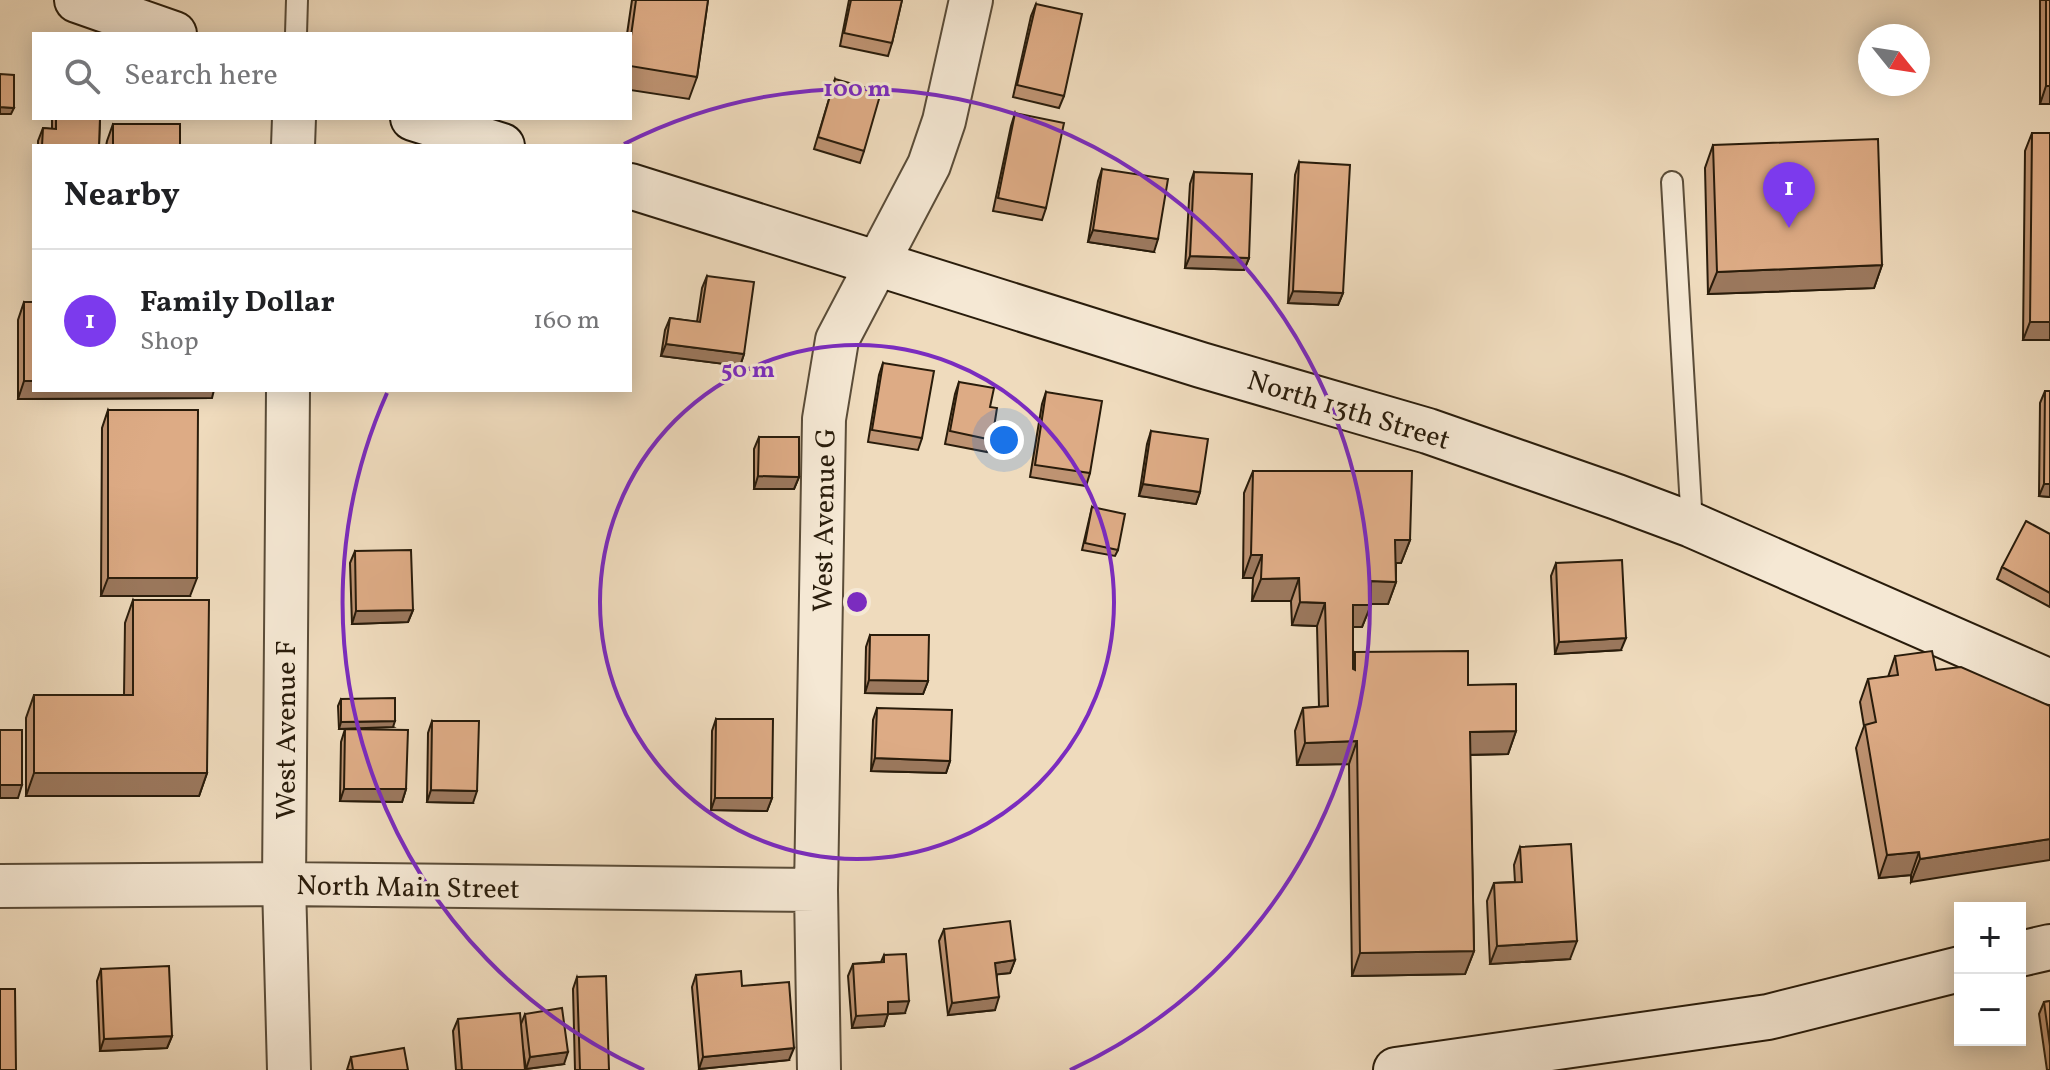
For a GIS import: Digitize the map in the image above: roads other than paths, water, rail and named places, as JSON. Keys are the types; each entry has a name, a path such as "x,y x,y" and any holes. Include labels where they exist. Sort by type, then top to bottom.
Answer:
{"street":[{"path":"77,0 168,32"},
{"name":"West Avenue G","path":"819,1070 816,890 824,419 837,340 929,165 944,121 971,0"},
{"path":"293,144 294,120"},
{"path":"419,120 496,144"},
{"name":"North 13th Street","path":"632,187 1201,365 1428,431 1617,497 1692,525 2050,682"},
{"name":"West Avenue F","path":"288,392 284,884 289,1070"},
{"name":"North Main Street","path":"0,886 284,884 816,890"},
{"path":"2026,953 2050,947"},
{"path":"1396,1070 1768,1017 1954,970"}],"lane":[{"path":"296,32 297,0"},
{"path":"1672,182 1692,525"}],"place":[{"name":"Family Dollar","path":"1789,228"}]}
